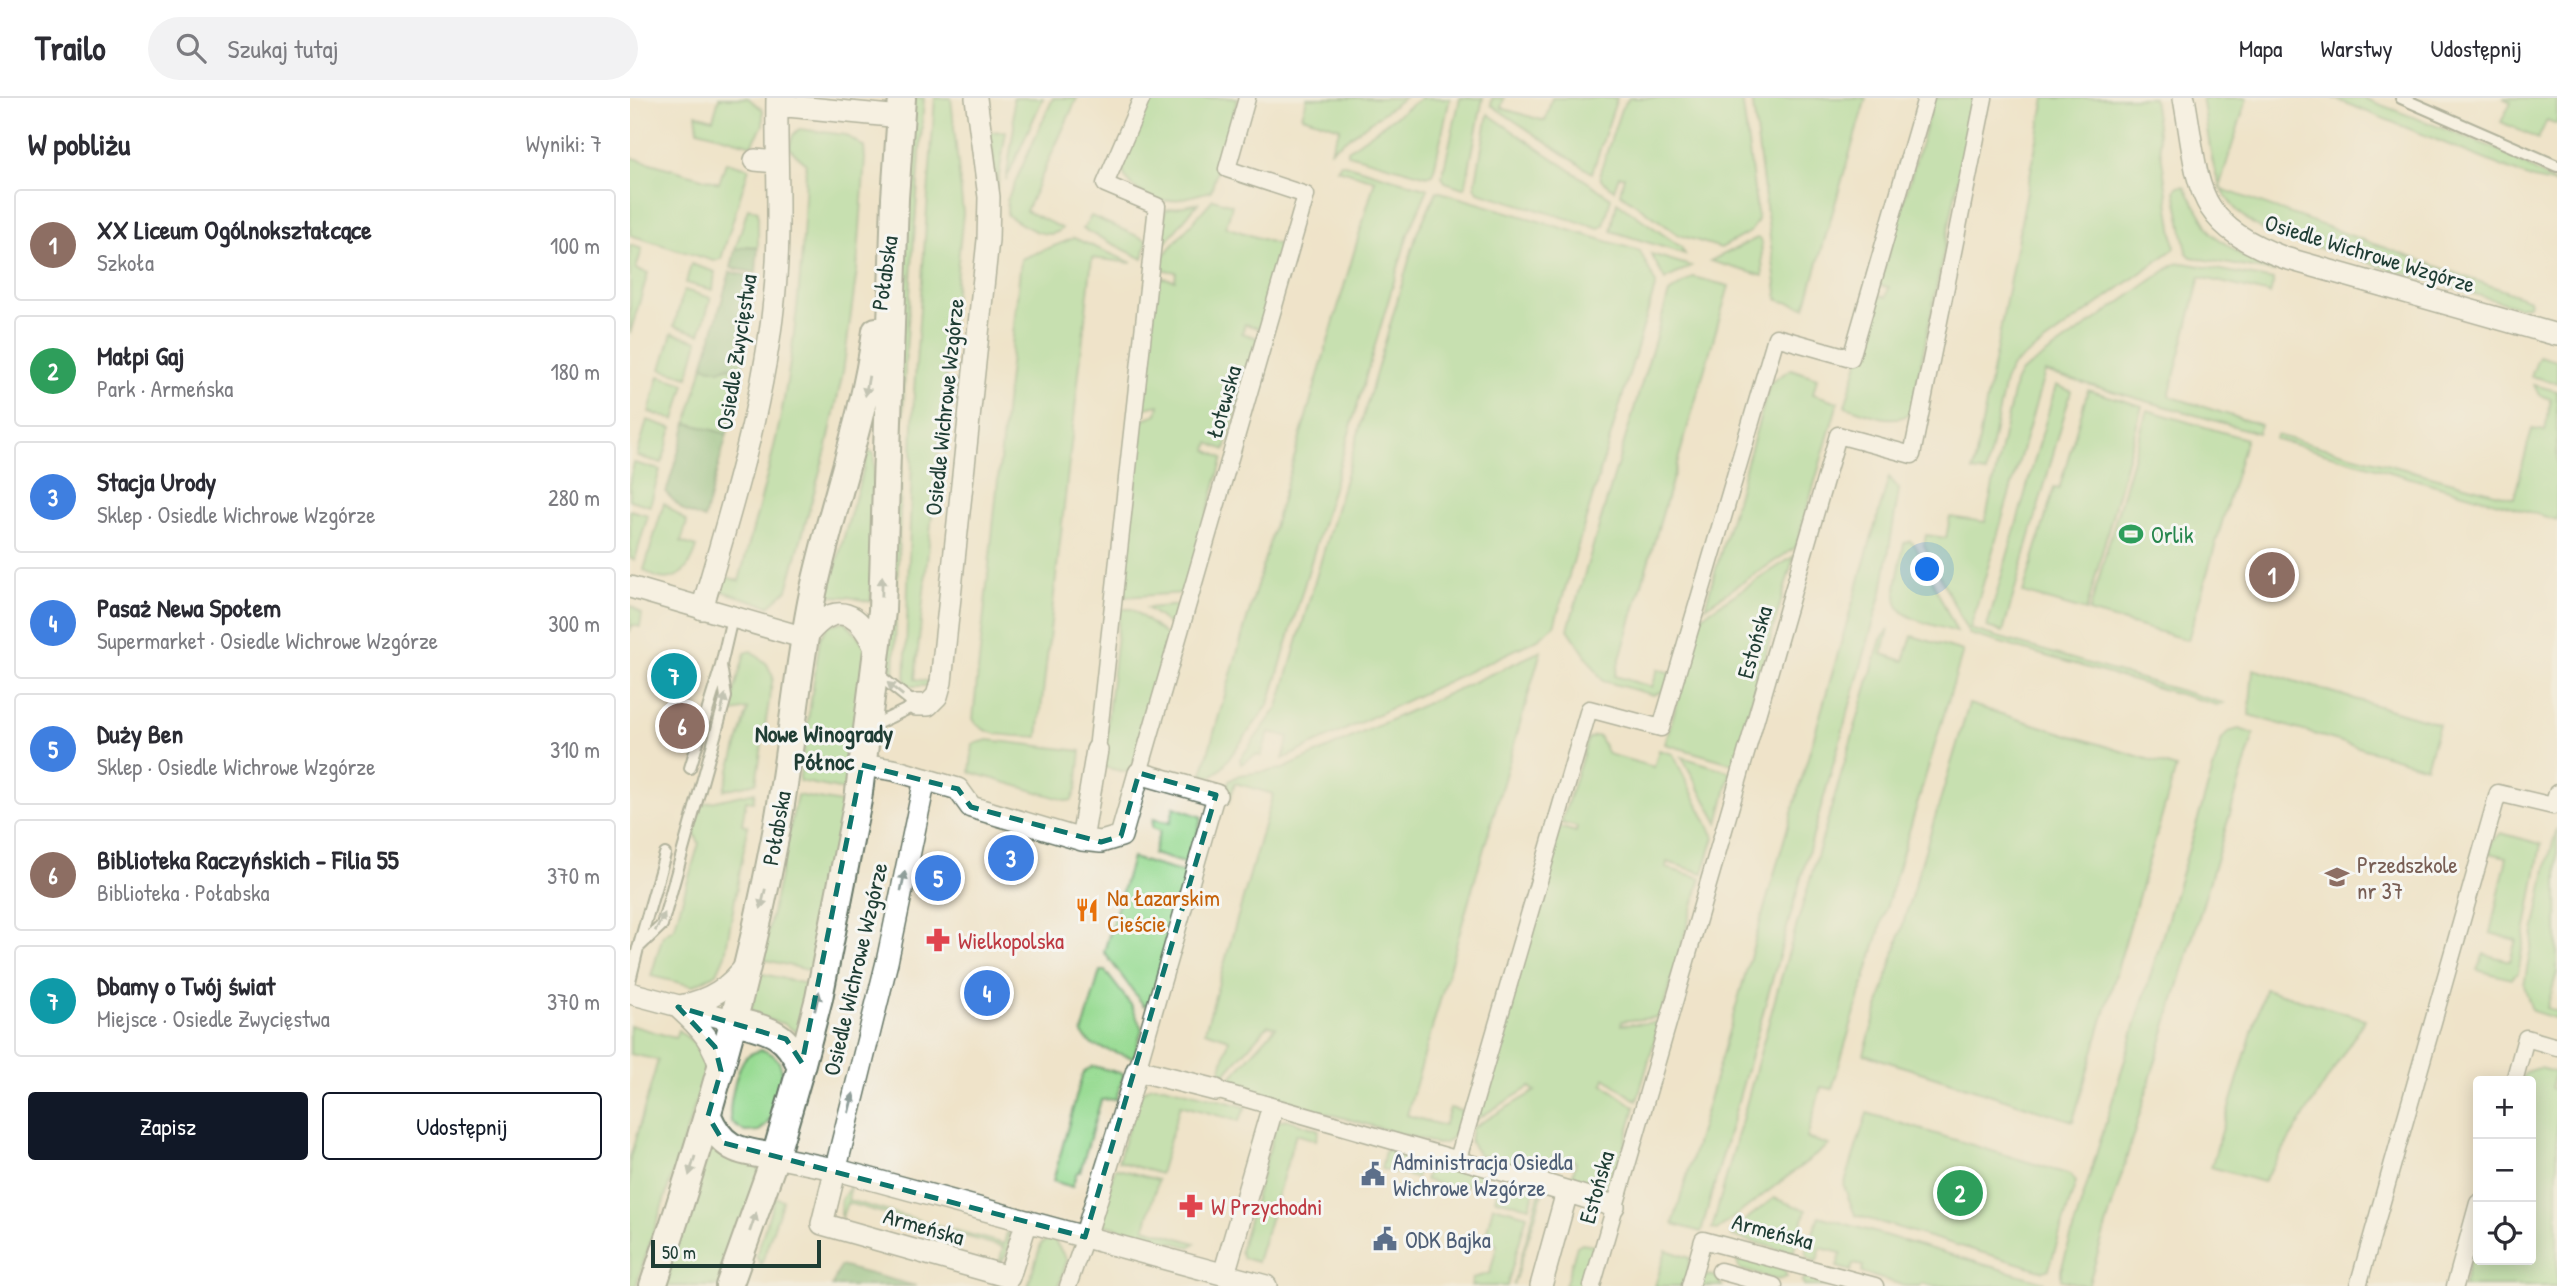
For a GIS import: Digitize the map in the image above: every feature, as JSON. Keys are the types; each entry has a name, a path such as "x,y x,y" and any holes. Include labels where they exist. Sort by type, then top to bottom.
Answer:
{"street":[{"name":"Osiedle Wichrowe Wzgórze","path":"916,705 928,705 937,696 941,682 988,240 989,197 976,98"},
{"path":"1082,840 1097,750 1157,206 1105,184 1142,98"},
{"name":"Łotewska","path":"1139,774 1306,195 1227,169 1247,98"},
{"path":"1458,1159 1589,709 1661,728 1776,337 1850,358 1926,98"},
{"name":"Estońska","path":"1592,1286 1838,435 1912,455 1984,98"},
{"name":"Osiedle Wichrowe Wzgórze","path":"2184,98 2199,185 2208,207 2224,226 2250,245 2286,258 2557,335"},
{"path":"777,101 902,107"},
{"name":"Osiedle Zwycięstwa","path":"702,609 756,418 777,263 777,101"},
{"name":"Połabska","path":"729,1286 775,1157 801,1068 856,815 882,611 895,198 902,107"},
{"path":"755,160 776,162"},
{"name":"Połabska","path":"653,1286 708,1116 748,963 776,835 804,638 814,590 861,415 895,198"},
{"path":"630,587 804,638 817,621 841,614 855,617 864,624 876,663"},
{"path":"862,765 958,789 971,807 1082,840 1101,842 1121,836 1139,774 1216,795 1138,1070 1068,1286"},
{"name":"Osiedle Wichrowe Wzgórze","path":"834,1169 887,962 925,779"},
{"path":"2358,1286 2498,793 2553,806 2557,793"},
{"path":"678,1007 701,1002 722,992 748,963"},
{"path":"630,993 771,1031 786,1040 801,1068"},
{"path":"678,1007 702,1028 715,1047 721,1071"},
{"path":"2515,1076 2526,1038 2557,1047"},
{"path":"1138,1070 1216,1090 1271,1111 1458,1159 1614,1206"},
{"path":"1224,1274 1271,1111"},
{"path":"708,1116 724,1143 738,1150 775,1157"},
{"name":"Armeńska","path":"775,1157 834,1169 1266,1286"},
{"name":"Armeńska","path":"834,1169 822,1224 1009,1277 1027,1221"},
{"path":"1541,1286 1567,1192"},
{"path":"2455,1286 2473,1221"},
{"name":"Armeńska","path":"1690,1286 1703,1240 1875,1286"},
{"path":"1720,1271 1774,1286"}],"lane":[{"path":"2401,98 2557,166"},
{"path":"690,768 732,618"},
{"path":"867,729 916,705 876,663"},
{"path":"638,948 662,925 726,696 721,665"},
{"path":"630,981 665,854"}],"highlighted area":[{"path":"862,765 958,789 971,807 1101,842 1121,836 1139,773 1216,795 1085,1237 724,1143 708,1116 721,1071 715,1047 678,1007 786,1039 802,1063"}],"green space":[{"path":"719,98 748,98 763,110 763,125 752,145 698,130 696,114 713,119"},
{"path":"914,98 924,98 905,366 894,677 888,667 896,357"},
{"path":"935,98 951,98 963,213 915,679 932,682 926,686 905,686 914,391"},
{"path":"1013,98 1043,98 1006,180 1014,127"},
{"path":"1053,98 1077,98 1026,211 1062,228 1050,234 1035,231 1007,215 1007,200"},
{"path":"1151,98 1238,98 1211,191 1163,201 1144,194 1127,180 1123,169 1126,153"},
{"path":"1307,98 1404,98 1331,150 1340,128 1302,116"},
{"path":"1421,98 1450,98 1433,174 1427,176 1348,154 1348,150"},
{"path":"1460,98 1483,98 1463,188 1445,182 1442,177"},
{"path":"1492,98 1504,98 1501,108 1545,121 1552,98 1617,98 1592,173 1491,105"},
{"path":"1629,98 1742,98 1758,220 1750,232 1721,248 1679,235 1620,193 1624,176 1619,176 1614,190 1601,180 1600,173 1621,109"},
{"path":"1752,98 1866,98 1805,307 1778,300"},
{"path":"1934,98 1975,98 1911,413 1903,417 1887,418 1845,406 1878,295 1886,297 1889,287 1879,285"},
{"path":"2045,98 2153,98 2175,248 2012,366 2006,377 1986,473 1973,471"},
{"path":"2202,98 2247,98 2220,184 2212,159"},
{"path":"2333,98 2363,98 2502,151 2557,184 2533,179"},
{"path":"2503,98 2557,98 2557,124 2547,120 2538,139 2501,122 2511,102"},
{"path":"1488,114 1611,198 1604,225 1599,228 1478,192 1475,186"},
{"path":"799,129 846,135 864,147 865,159 857,270 843,372 827,446 787,590 769,606 718,590 721,575 739,581 771,460 786,388 799,292 806,164 789,148 793,135"},
{"path":"1006,131 997,189 990,132"},
{"path":"630,157 719,183 726,162 749,168 721,259 714,261 630,235"},
{"path":"1341,163 1428,189 1408,234 1269,704 1221,769 1211,777 1202,774 1375,180 1337,169"},
{"path":"2184,186 2212,234 2244,257 2272,267 2274,272 2191,257 2187,253 2175,191 2177,187"},
{"path":"2222,189 2530,300 2529,305 2518,307 2268,233 2248,221"},
{"path":"1437,191 1640,251 1656,284 1554,626 1538,639 1283,759 1289,737 1269,732 1261,756 1256,755 1241,764 1240,759 1278,707 1417,233"},
{"path":"1213,199 1232,205 1226,227 1286,247 1261,329 1245,324 1242,333 1258,338 1225,450 1209,443 1207,450 1223,458 1185,593 1122,597 1143,419 1157,414 1159,405 1142,409 1158,277 1175,280 1176,272 1159,269 1161,258"},
{"path":"1617,202 1681,247 1685,254 1611,231"},
{"path":"1198,203 1162,247 1165,210"},
{"path":"748,208 758,211 758,248 748,246 735,250"},
{"path":"1091,216 1147,240 1143,259 1083,229"},
{"path":"1074,238 1132,263 1092,258 1038,737 1002,735 985,730 973,719 1021,259"},
{"path":"1757,238 1761,239 1763,276 1710,261"},
{"path":"630,245 642,249 636,269 648,273 630,334"},
{"path":"748,246 758,248 756,273 731,268 735,250"},
{"path":"1651,254 1691,266 1665,280"},
{"path":"2184,263 2274,280 2270,294 2200,277 2169,396 2261,425 2258,433 2045,372 1970,629 2223,703 2217,705 1969,634 1924,545 1926,535 1946,538 1950,517 1985,522 2015,383 2020,373 2175,264"},
{"path":"691,264 715,272 713,290 686,283"},
{"path":"730,272 756,277 742,370 728,366 720,370 703,366"},
{"path":"1693,277 1729,286 1615,676 1652,687 1658,669 1671,673 1664,691 1653,695 1603,681 1568,629 1669,293"},
{"path":"684,290 711,298 700,334 674,326"},
{"path":"672,333 698,341 688,377 661,369"},
{"path":"2539,356 2557,361 2557,383 2531,376"},
{"path":"703,366 742,370 727,434 687,423"},
{"path":"1791,369 1817,378 1813,394 1838,402 1796,547 1705,607 1770,383"},
{"path":"659,376 685,384 675,420 649,412"},
{"path":"2056,385 2071,391 2003,632 1987,627"},
{"path":"2534,385 2557,391 2557,520 2275,439 2276,435 2514,498 2532,429 2545,431 2551,399 2539,395"},
{"path":"2088,390 2142,406 2086,611 2023,593 2054,488 2059,489"},
{"path":"2147,410 2246,439 2188,640 2089,612"},
{"path":"647,420 672,428 662,463 637,456"},
{"path":"687,423 727,434 704,519 684,511 666,493"},
{"path":"872,452 871,602 827,596 868,453"},
{"path":"634,463 660,470 650,506 630,500 630,479"},
{"path":"1889,477 1899,489 1882,592 1701,1232 1673,1224"},
{"path":"664,503 687,522 681,542 697,547 684,571 670,578 653,576 644,570"},
{"path":"630,510 648,515 635,560 630,558"},
{"path":"1910,541 1915,545 1957,632 1917,620 1905,614 1899,607 1896,597 1900,566 1904,543"},
{"path":"1794,556 1734,764 1665,744 1702,616"},
{"path":"630,605 642,614 640,627 632,625 630,632"},
{"path":"1182,605 1174,628 1147,608"},
{"path":"1120,609 1132,609 1170,638 1132,773 1102,767"},
{"path":"845,621 866,646 848,791 799,781 820,638 829,625"},
{"path":"1889,630 1882,654 1904,661 1912,636 1963,651 1832,1089 1821,1087 1807,1138 1829,1145 1717,1230 1712,1229 1777,992 1881,639"},
{"path":"751,651 767,664 773,677 756,783 724,790 748,709 728,713 745,653"},
{"path":"1541,651 1407,1115 1444,1126 1450,1108 1462,1111 1452,1138 1437,1144 1229,1086 1226,1083 1276,1027 1268,1025 1222,1077 1219,1076 1229,1039 1205,1031 1273,794 1235,783 1229,802 1223,800 1229,781 1239,775 1283,769"},
{"path":"2253,669 2439,724 2426,767 2249,715"},
{"path":"1969,704 2176,768 2073,1121 1864,1054"},
{"path":"2239,729 2254,734 2088,1286 2061,1280 2061,1270 2222,740 2228,732"},
{"path":"1599,736 1608,754 1654,767 1659,750 1673,754 1714,837 1703,873 1667,862 1666,868 1701,878 1661,1017 1622,1021 1621,1025 1660,1022 1637,1101 1605,1078 1603,1084 1635,1107 1615,1179 1605,1190 1571,1182 1576,1162 1554,1155 1551,1166 1530,1160 1527,1170 1479,1155 1470,1142 1472,1128 1535,1091 1530,1087 1475,1120 1559,827 1576,832 1577,827 1561,823 1588,739"},
{"path":"988,740 1081,751 1077,788 1072,800 970,772 973,744"},
{"path":"1682,757 1731,772 1718,823"},
{"path":"755,792 753,802 746,801 742,824 748,826 725,955 717,973 693,986 651,976 663,935 674,928 699,843 694,833 702,804"},
{"path":"797,795 847,804 812,971 762,959"},
{"path":"1174,807 1202,817 1188,864 1153,854 1160,831 1152,828 1153,819 1170,823"},
{"path":"2557,828 2557,972 2547,1008 2557,1011 2557,1019 2532,1011 2524,985 2547,864"},
{"path":"2501,833 2541,844 2518,973 2511,979 2477,970 2484,954 2510,961 2516,940 2490,933 2507,857 2489,853 2492,841"},
{"path":"1132,858 1187,874 1150,1002 1144,1006 1104,952"},
{"path":"1100,971 1105,971 1132,1006 1142,1029 1134,1058 1092,1045 1082,1034"},
{"path":"759,973 811,985 799,1034 784,1024 750,1014"},
{"path":"2265,989 2365,1019 2263,1182 2211,1167"},
{"path":"630,1025 675,1038 678,1030 698,1046 704,1059 705,1075 636,1286 630,1286 630,1158 658,1060 630,1054"},
{"path":"761,1050 773,1055 780,1063 782,1088 773,1114 766,1124 759,1131 745,1132 732,1123 730,1109 733,1089 746,1057"},
{"path":"1093,1066 1124,1074 1116,1099 1101,1100 1080,1172 1077,1172 1072,1187 1053,1181 1083,1072"},
{"path":"2539,1068 2555,1072 2551,1088 2557,1090 2557,1286 2463,1286 2473,1249 2473,1265 2536,1265 2536,1076 2523,1076 2526,1072"},
{"path":"1152,1086 1164,1086 1246,1107 1239,1121 1180,1105 1160,1174 1118,1161 1139,1093"},
{"path":"1867,1113 2071,1175 2076,1182 2049,1269 2044,1271 1855,1215 1844,1186"},
{"path":"1286,1119 1319,1130 1316,1140 1296,1134 1257,1262 1243,1258 1240,1251 1277,1122"},
{"path":"712,1143 761,1167 720,1286 664,1286"},
{"path":"1391,1148 1423,1156 1416,1178 1381,1169 1385,1151"},
{"path":"1430,1158 1486,1174 1482,1189 1465,1184 1463,1191 1425,1180"},
{"path":"1115,1168 1158,1180 1145,1228 1195,1243 1190,1247 1098,1223"},
{"path":"1504,1179 1535,1188 1530,1207 1495,1199 1499,1183"},
{"path":"851,1185 848,1200 1004,1244 1008,1228 1007,1252 999,1264 1003,1247 847,1203 841,1220 841,1200"},
{"path":"1539,1194 1542,1195 1513,1286"},
{"path":"775,1197 783,1200 761,1265 756,1256"},
{"path":"1774,1198 1806,1210 1793,1253 1731,1236 1731,1231"},
{"path":"1493,1206 1527,1215 1507,1286 1471,1286 1473,1278 1490,1273 1497,1245 1486,1234"},
{"path":"1819,1216 2044,1282 2043,1286 1933,1286 1922,1283 1920,1286 1906,1286 1862,1273 1863,1266 1853,1264 1851,1271 1837,1267 1841,1253 1821,1248 1817,1261 1809,1259 1806,1253"},
{"path":"1050,1238 1067,1260 1059,1286 1028,1286 1041,1244"},
{"path":"1582,1243 1595,1245 1584,1286 1565,1286 1577,1246"},
{"path":"1666,1250 1690,1258 1685,1286 1655,1286"},
{"path":"1744,1258 1784,1269 1787,1277 1777,1280 1739,1269 1737,1261"},
{"path":"840,1266 916,1286 832,1286"},
{"path":"1710,1275 1716,1277 1722,1286 1698,1286 1702,1278"},
{"path":"1808,1276 1848,1286 1804,1286 1802,1281"}],"place":[{"name":"Orlik","path":"2131,534"},
{"name":"XX Liceum Ogólnokształcące","path":"2272,575"},
{"name":"Dbamy o Twój świat","path":"674,676"},
{"name":"Biblioteka Raczyńskich - Filia 55","path":"682,726"},
{"name":"Stacja Urody","path":"1011,858"},
{"name":"Przedszkole nr 37","path":"2337,877"},
{"name":"Duży Ben","path":"938,878"},
{"name":"Na Łazarskim Cieście","path":"1087,910"},
{"name":"Wielkopolska","path":"938,940"},
{"name":"Pasaż Newa Społem","path":"987,993"},
{"name":"Administracja Osiedla Wichrowe Wzgórze","path":"1373,1174"},
{"name":"Małpi Gaj","path":"1960,1193"},
{"name":"W Przychodni","path":"1191,1206"},
{"name":"ODK Bajka","path":"1385,1239"}],"district":[{"name":"Nowe Winogrady Północ","path":"824,747"}]}
